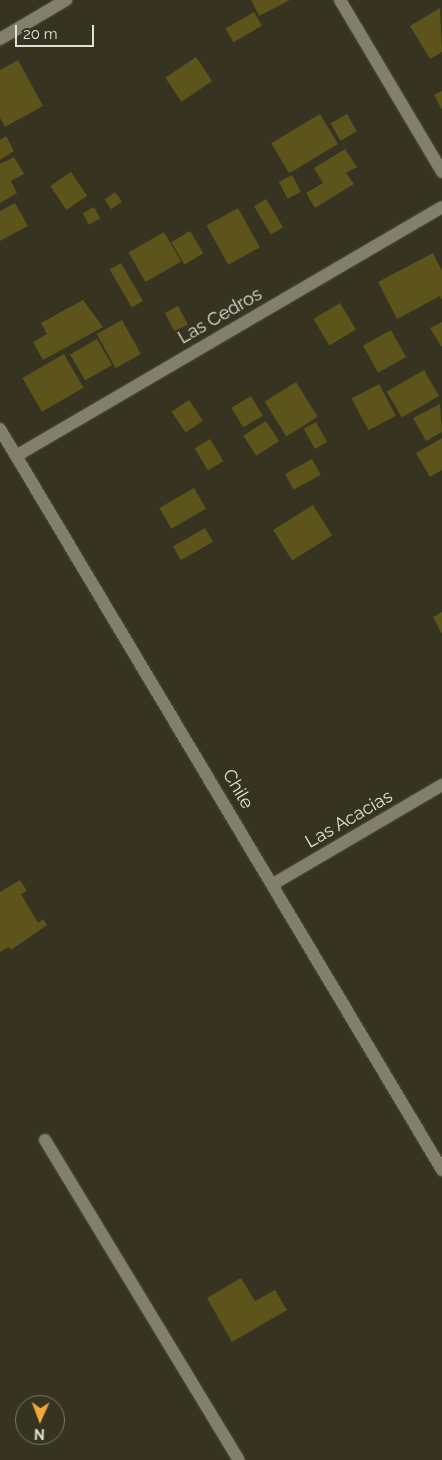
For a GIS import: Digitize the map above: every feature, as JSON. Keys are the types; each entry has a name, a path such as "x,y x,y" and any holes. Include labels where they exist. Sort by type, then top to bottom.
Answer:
{"street":[{"path":"0,39 66,0"},
{"path":"340,0 442,172"},
{"name":"Las Cedros","path":"16,456 442,207"},
{"name":"Chile","path":"0,429 275,883 442,1170"},
{"name":"Las Acacias","path":"275,883 442,785"},
{"path":"45,1140 239,1460"}],"building":[{"path":"251,0 290,0 259,16"},
{"path":"440,8 442,52 430,59 410,26"},
{"path":"254,12 262,26 233,42 225,28"},
{"path":"196,57 212,81 182,102 165,78"},
{"path":"18,60 43,106 5,127 0,118 0,70"},
{"path":"442,91 442,110 434,95"},
{"path":"320,114 338,144 289,173 271,143"},
{"path":"347,114 357,131 341,141 331,124"},
{"path":"6,136 14,151 0,160 0,140"},
{"path":"345,149 357,167 346,173 354,184 315,208 306,193 323,183 314,168"},
{"path":"14,157 24,174 11,181 17,193 0,203 0,164"},
{"path":"71,172 87,196 66,210 50,186"},
{"path":"292,175 301,192 288,199 279,182"},
{"path":"115,192 122,202 111,209 104,199"},
{"path":"266,199 283,227 271,234 254,206"},
{"path":"15,203 28,226 0,241 0,211"},
{"path":"94,207 100,218 89,225 83,213"},
{"path":"238,208 260,247 228,265 207,225"},
{"path":"190,231 203,253 185,265 171,242"},
{"path":"164,232 181,261 145,282 128,252"},
{"path":"433,253 442,271 442,300 440,296 397,319 378,282"},
{"path":"121,263 143,301 132,308 110,270"},
{"path":"83,300 103,327 43,360 33,342 47,334 41,323"},
{"path":"340,303 356,330 329,346 313,319"},
{"path":"178,306 188,325 175,332 165,313"},
{"path":"122,320 141,354 116,368 97,334"},
{"path":"442,322 442,346 441,346 430,328"},
{"path":"391,330 406,357 378,373 363,346"},
{"path":"97,339 112,365 85,380 70,354"},
{"path":"64,354 84,388 42,412 22,378"},
{"path":"424,370 439,396 402,417 387,392"},
{"path":"296,382 318,417 286,436 265,402"},
{"path":"379,384 396,416 369,430 352,399"},
{"path":"251,396 263,416 243,428 231,408"},
{"path":"189,400 203,421 186,432 172,412"},
{"path":"440,404 442,432 426,441 413,418"},
{"path":"266,421 279,441 256,456 243,436"},
{"path":"316,422 327,442 315,449 304,429"},
{"path":"442,438 442,470 430,477 416,453"},
{"path":"210,439 223,461 208,471 195,448"},
{"path":"312,459 321,475 294,490 285,474"},
{"path":"194,488 206,509 171,529 159,508"},
{"path":"313,505 332,536 292,560 273,530"},
{"path":"205,528 213,542 181,560 173,546"},
{"path":"442,612 442,634 433,617"},
{"path":"20,880 27,891 21,894 38,923 43,919 47,925 11,950 9,947 0,952 0,892"},
{"path":"241,1278 255,1301 275,1290 287,1310 232,1342 207,1298"}]}
